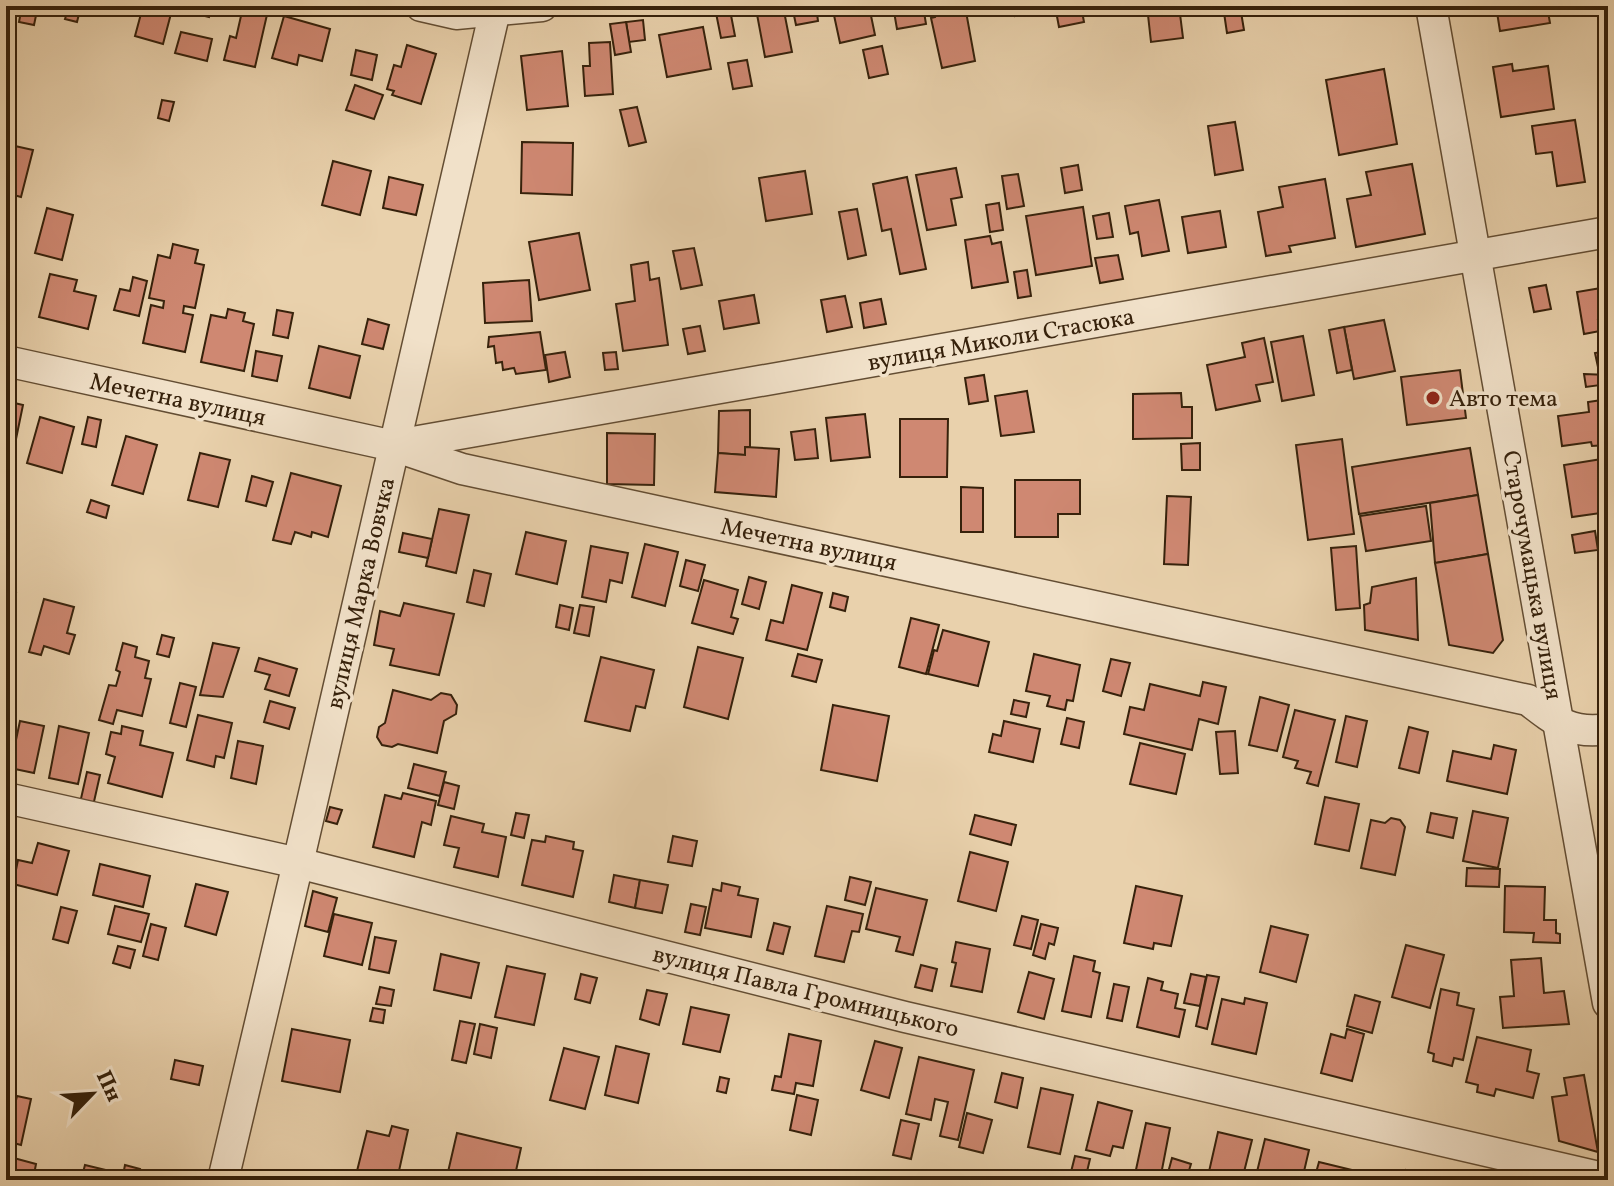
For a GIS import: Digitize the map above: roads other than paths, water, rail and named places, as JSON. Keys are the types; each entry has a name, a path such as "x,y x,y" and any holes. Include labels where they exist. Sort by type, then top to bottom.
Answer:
{"street":[{"path":"421,6 456,14 542,6"},
{"name":"Старочумацька вулиця","path":"1431,6 1608,1003"},
{"name":"вулиця Марка Вовчка","path":"223,1180 495,8"},
{"name":"вулиця Миколи Стасюка","path":"394,446 1608,232"},
{"name":"Мечетна вулиця","path":"6,361 394,446 462,469 1528,700 1559,724 1594,731 1608,729"},
{"name":"вулиця Павла Громницького","path":"6,798 298,863 905,1017 1608,1179"}],"place":[{"name":"Авто тема","path":"1433,398"}]}
